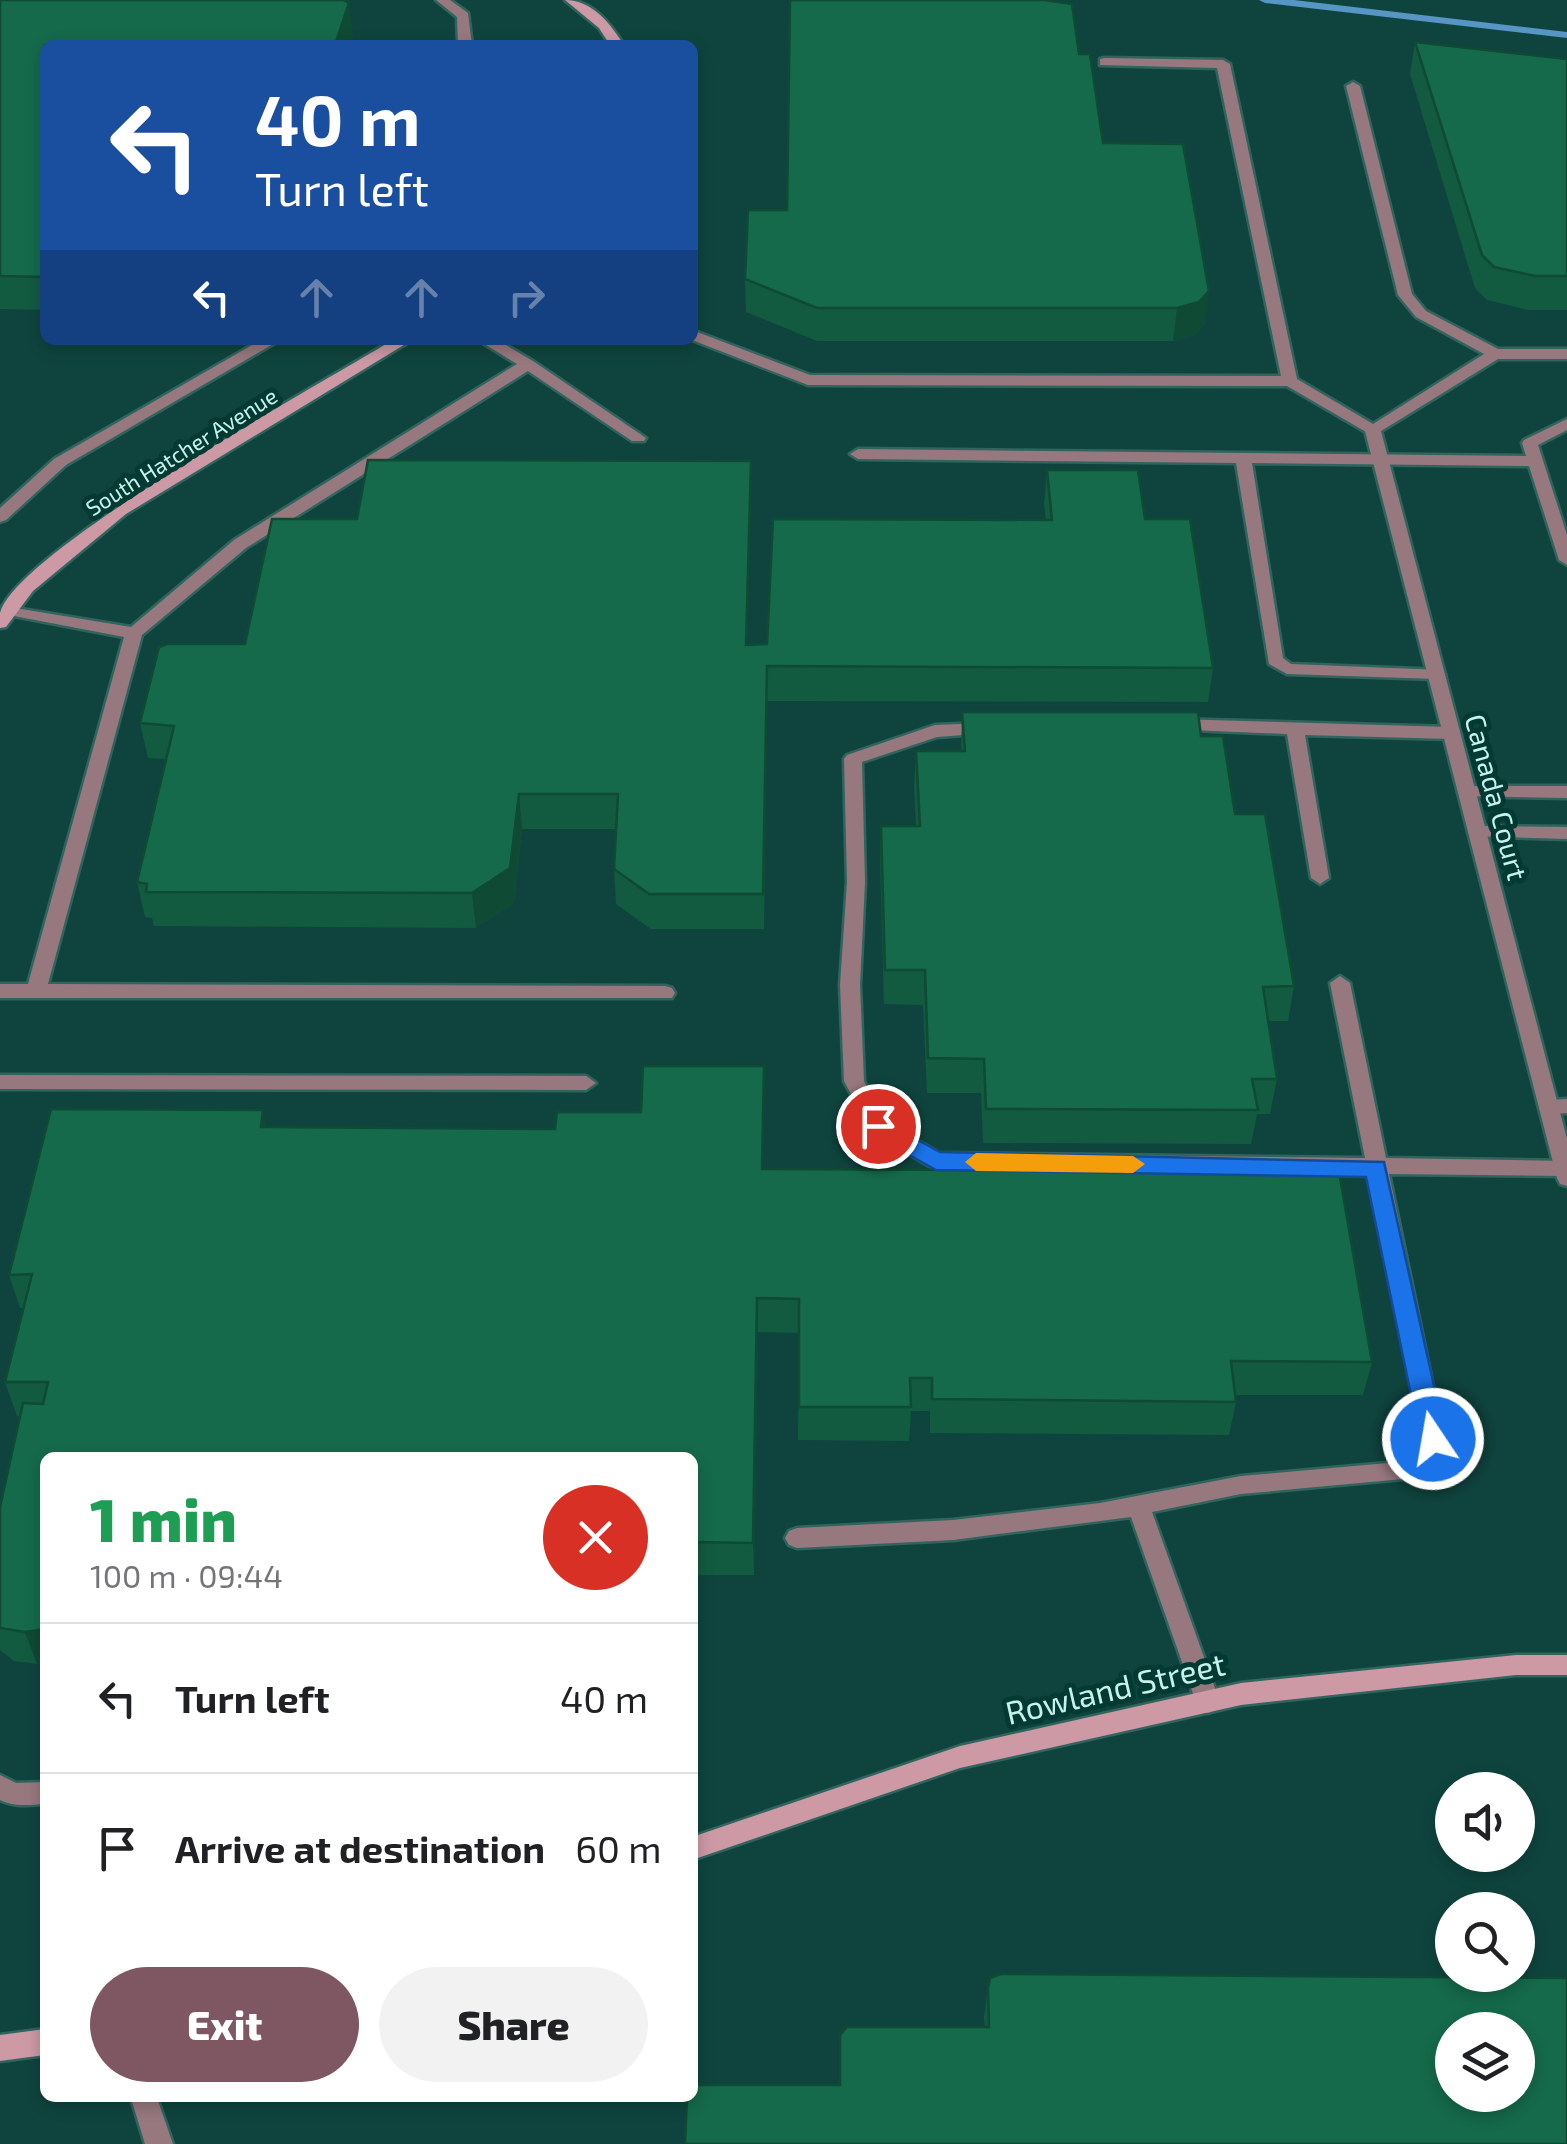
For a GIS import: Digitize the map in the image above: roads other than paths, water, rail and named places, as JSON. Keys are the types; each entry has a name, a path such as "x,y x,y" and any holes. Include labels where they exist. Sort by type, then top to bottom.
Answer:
{"street":[{"path":"442,0 463,16 465,40"},
{"path":"571,0 604,25 614,40"},
{"path":"1106,62 1223,64 1290,380"},
{"path":"1353,86 1405,295 1420,314 1495,354 1567,354"},
{"path":"698,336 808,380 1290,380 1373,431 1495,354"},
{"path":"0,517 60,462 263,345"},
{"name":"South Hatcher Avenue","path":"5,616 26,588 120,510 396,345"},
{"path":"495,345 638,438"},
{"path":"36,991 134,632 240,544 528,364"},
{"path":"1567,424 1530,443 1567,560"},
{"name":"Canada Court","path":"1373,431 1467,792 1558,1107 1566,1173"},
{"path":"858,454 1535,461"},
{"path":"1243,459 1275,660 1288,670 1436,674"},
{"path":"5,616 134,632"},
{"path":"1158,724 1451,733"},
{"path":"1009,728 935,731 854,759 856,882 850,984 854,1081 878,1126 936,1161 1566,1173"},
{"path":"1295,728 1320,878"},
{"path":"1467,792 1567,792"},
{"path":"1478,832 1567,833"},
{"path":"798,1538 953,1530 1138,1505 1241,1485 1417,1470 1433,1439 1340,982"},
{"path":"0,991 664,993"},
{"path":"0,1082 586,1083"},
{"path":"1138,1505 1208,1702"},
{"name":"Rowland Street","path":"698,1841 960,1757 1241,1694 1516,1665 1567,1665"},
{"path":"0,1786 12,1794 40,1793"},
{"path":"0,2048 40,2043"},
{"path":"145,2102 159,2144"}],"waterway":[{"path":"1265,0 1567,35"}]}
